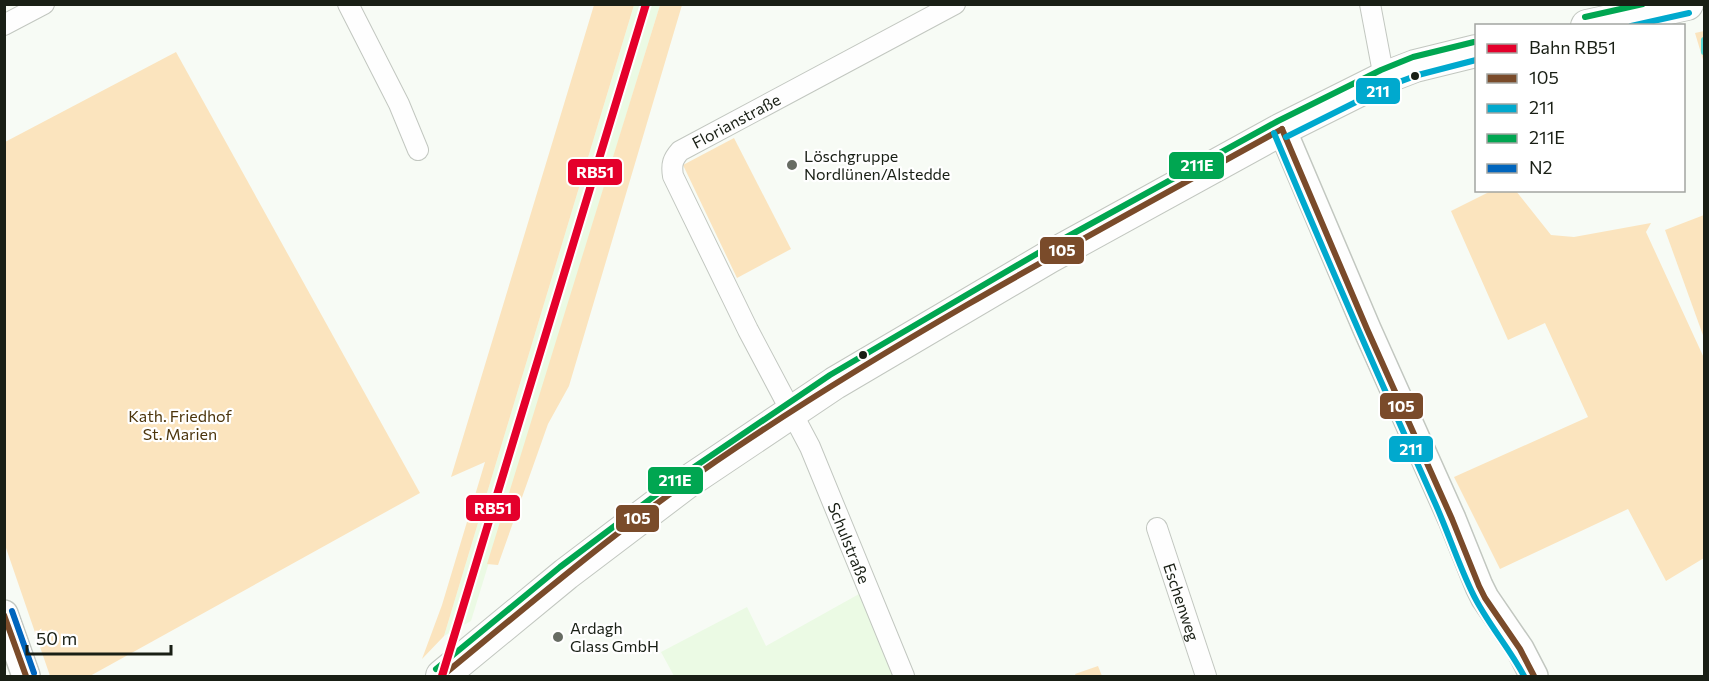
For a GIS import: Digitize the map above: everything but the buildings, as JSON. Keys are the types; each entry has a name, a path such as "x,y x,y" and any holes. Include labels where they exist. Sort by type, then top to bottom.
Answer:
{"main road":[{"path":"1596,24 1687,4"},
{"path":"442,676 566,574 640,517 716,462 866,365 1049,257 1282,129 1384,78 1415,66 1475,51"}],"street":[{"path":"4,25 44,4"},
{"path":"348,4 399,104 418,150"},
{"name":"Florianstraße","path":"791,412 673,176 671,166 674,158 680,151 955,4"},
{"path":"1370,4 1384,78"},
{"path":"1282,129 1479,586 1534,676"},
{"name":"Schulstraße","path":"791,412 810,447 904,676"},
{"name":"Eschenweg","path":"1157,528 1206,676"},
{"path":"4,614 26,676"}],"shaded area":[{"path":"634,5 660,5 471,621 444,636"},
{"name":"Ardagh Glass GmbH","path":"859,594 895,676 674,676 661,652 747,607 766,646"}],"green space":[{"path":"594,5 634,5 444,636 422,659 442,605 485,462 451,477"},
{"path":"660,5 682,5 569,386 548,424 498,565 487,564"},
{"path":"1704,31 1704,63 1695,33"},
{"name":"Kath. Friedhof St. Marien","path":"176,52 420,493 90,676 50,676 5,545 5,142"},
{"path":"734,138 791,249 737,278 683,165"},
{"path":"1489,192 1517,192 1551,235 1574,237 1651,223 1646,232 1704,358 1704,558 1666,581 1628,509 1500,569 1454,477 1588,417 1545,323 1508,340 1451,211"},
{"path":"1704,215 1704,338 1665,230"},
{"path":"1098,666 1102,676 1076,676 1075,674"}],"waterway":[{"path":"1704,40 1704,52"}],"rail line":[{"name":"RB51","path":"442,676 646,4"}],"transit line":[{"name":"211E","path":"1585,17 1643,4"},
{"name":"211","path":"1640,24 1689,13"},
{"name":"211E","path":"436,669 560,567 681,476 830,375 1045,249 1278,121 1381,70 1413,57 1474,42"},
{"name":"211","path":"1286,137 1388,86 1418,75 1475,60"},
{"name":"105","path":"1282,129 1479,586 1520,649 1534,676"},
{"name":"105","path":"442,676 587,558 698,473 803,404 1006,282 1282,129"},
{"name":"211","path":"1274,133 1467,581 1484,614 1524,676"},
{"name":"N2","path":"12,611 34,673"},
{"name":"105","path":"4,615 26,676"}],"place":[{"name":"Löschgruppe Nordlünen/Alstedde","path":"792,165"},
{"name":"Ardagh Glass GmbH","path":"558,637"}]}
